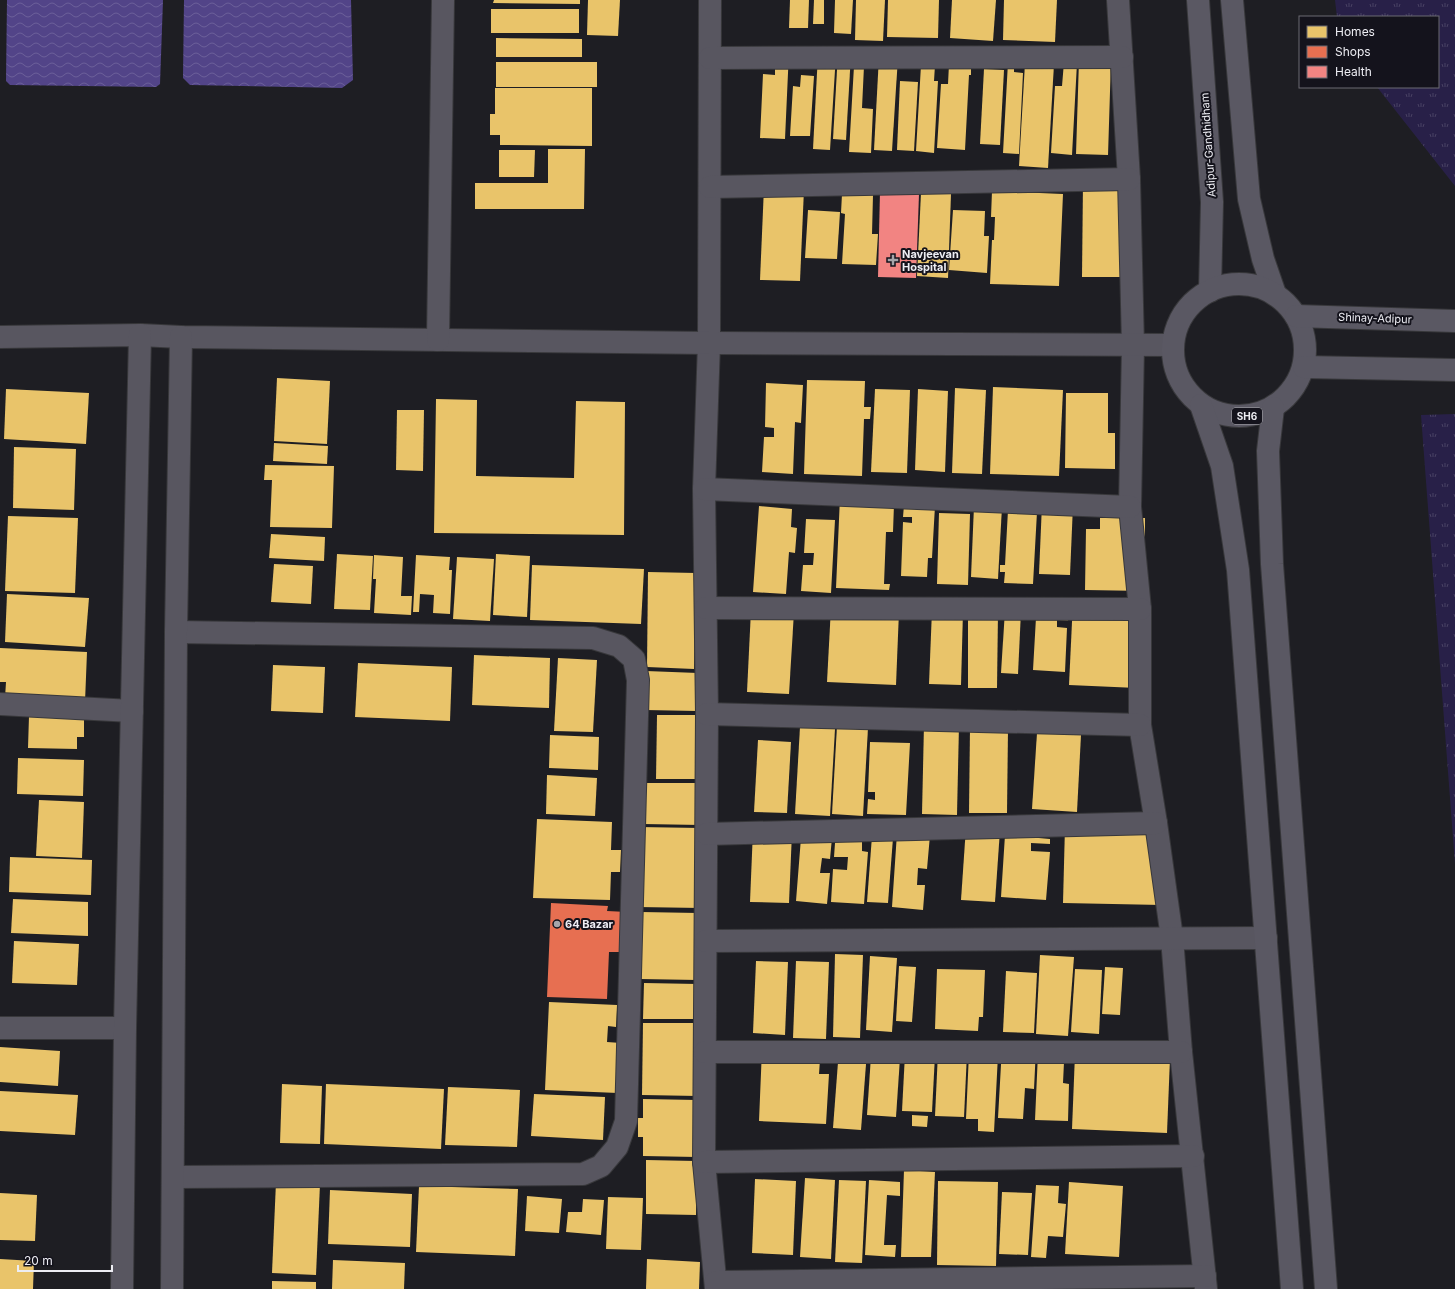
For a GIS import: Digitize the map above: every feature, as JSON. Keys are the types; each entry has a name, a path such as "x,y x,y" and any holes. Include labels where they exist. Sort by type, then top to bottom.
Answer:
{"main road":[{"name":"Adipur-Gandhidham","path":"1198,0 1212,202 1210,291"},
{"name":"SH6","path":"1232,0 1248,199 1263,259 1275,294 1296,316 1305,340 1304,367 1292,390 1273,408 1249,416 1224,415 1201,405 1185,389 1176,368 1173,345 1179,323 1192,304 1210,291 1232,284 1254,286 1275,294"},
{"name":"Shinay-Adipur","path":"1296,316 1455,321"},
{"path":"1304,367 1455,370"},
{"path":"1201,405 1222,466 1238,570 1292,1289"},
{"path":"1273,408 1268,451 1272,564 1326,1289"}],"street":[{"path":"438,340 443,0"},
{"path":"710,0 709,343 704,490 707,714 704,1162 716,1286 1205,1283 1181,1052 1172,938 1156,823 1140,726 1140,609 1130,507 1133,346 1129,179 1118,0"},
{"path":"710,58 1122,57"},
{"path":"710,187 1129,179"},
{"path":"0,337 140,335 181,337 709,343 1173,345"},
{"path":"122,1289 125,1028 140,335"},
{"path":"172,1289 176,632 181,337"},
{"path":"704,490 1130,507"},
{"path":"706,608 1140,609"},
{"path":"173,1178 583,1174 601,1166 617,1147 626,1121 638,680 634,659 618,646 593,638 176,632"},
{"path":"0,704 132,711"},
{"path":"707,714 1140,726"},
{"path":"707,834 1156,823"},
{"path":"706,941 1266,938"},
{"path":"0,1028 125,1028"},
{"path":"705,1052 1181,1052"},
{"path":"704,1162 1193,1156"}],"green space":[{"path":"1335,0 1455,0 1455,186 1378,88 1439,88 1439,16 1337,16"},
{"path":"1455,414 1455,864 1421,415"}],"water":[{"path":"7,0 163,0 160,84 156,87 10,85 6,81"},
{"path":"184,0 351,0 353,80 342,88 190,85 183,78"}],"building: Homes":[{"path":"494,0 580,0 580,4 493,3"},
{"path":"588,0 620,0 618,36 587,35"},
{"path":"790,0 809,0 808,28 789,28"},
{"path":"814,0 824,0 824,24 813,24"},
{"path":"835,0 853,0 851,34 834,33"},
{"path":"856,0 885,0 883,41 855,40"},
{"path":"888,0 939,0 938,38 887,37"},
{"path":"952,0 996,0 993,41 950,38"},
{"path":"1004,0 1057,0 1055,42 1003,40"},
{"path":"491,9 579,9 579,33 491,33"},
{"path":"496,38 582,39 582,57 496,57"},
{"path":"789,51 785,139 760,138 763,74 775,75 775,62"},
{"path":"838,53 851,54 846,140 833,139"},
{"path":"818,54 836,54 830,150 813,149"},
{"path":"879,56 898,57 892,151 874,150"},
{"path":"1079,60 1111,60 1108,155 1076,154"},
{"path":"496,62 597,62 597,87 496,87"},
{"path":"1008,62 1014,63 1014,72 1023,73 1019,154 1003,153"},
{"path":"1064,62 1077,63 1072,155 1051,153 1055,86 1062,86"},
{"path":"1025,63 1054,64 1048,168 1019,166"},
{"path":"949,64 969,65 969,68 971,69 971,75 969,75 965,150 937,148 941,84 948,84"},
{"path":"921,65 935,65 934,81 938,81 934,153 916,151"},
{"path":"854,66 864,66 862,108 873,109 871,153 849,152"},
{"path":"984,69 1004,70 1000,145 980,144"},
{"path":"801,75 814,76 810,136 790,136 793,86 800,87"},
{"path":"900,81 918,82 914,151 897,150"},
{"path":"495,88 592,88 592,146 500,145 500,135 490,135 490,114 495,114"},
{"path":"548,149 585,149 584,209 475,209 475,183 548,183"},
{"path":"499,150 535,150 534,177 499,177"},
{"path":"1083,182 1122,183 1121,277 1082,277"},
{"path":"764,187 804,189 800,281 760,280"},
{"path":"992,191 1063,194 1059,286 990,284 992,240 994,240 995,217 991,217"},
{"path":"921,193 951,194 948,278 917,276"},
{"path":"842,194 873,195 872,234 878,234 876,265 842,264 845,214 841,213"},
{"path":"808,210 840,212 837,259 805,258"},
{"path":"953,210 985,211 984,236 989,236 987,273 949,270"},
{"path":"277,378 330,381 327,444 274,441"},
{"path":"807,380 865,381 864,407 871,407 870,419 864,419 862,476 804,474"},
{"path":"766,383 803,385 801,423 795,422 793,474 762,472 764,437 774,437 774,428 765,427"},
{"path":"993,387 1063,390 1059,476 990,474"},
{"path":"955,388 986,390 982,474 952,473"},
{"path":"6,389 89,393 86,444 4,439"},
{"path":"875,389 910,390 907,473 871,472"},
{"path":"918,389 948,391 945,472 915,470"},
{"path":"1066,393 1108,393 1108,433 1115,433 1115,469 1065,468"},
{"path":"436,399 477,400 476,476 574,478 576,401 625,402 624,535 434,533"},
{"path":"397,410 424,410 423,471 396,470"},
{"path":"274,443 328,446 327,464 273,461"},
{"path":"14,447 76,449 74,510 13,508"},
{"path":"265,465 334,466 332,528 270,527 272,480 264,480"},
{"path":"840,497 894,504 893,532 886,532 884,584 890,584 889,590 836,588"},
{"path":"1042,504 1073,505 1070,575 1039,574"},
{"path":"904,505 935,506 932,558 928,558 927,577 901,576 903,522 912,523 912,517 903,517"},
{"path":"759,506 792,509 791,527 797,528 795,553 789,552 786,594 753,592"},
{"path":"974,506 1002,507 998,579 971,577"},
{"path":"1008,510 1037,512 1033,584 1004,583 1005,572 1000,572 1000,565 1005,565"},
{"path":"939,513 970,514 968,585 937,584"},
{"path":"8,516 78,518 75,593 5,591"},
{"path":"1100,518 1145,518 1145,543 1142,543 1145,591 1085,590 1086,529 1100,529"},
{"path":"806,519 835,520 831,593 801,591 803,565 813,565 814,553 804,553"},
{"path":"271,534 325,537 324,561 269,558"},
{"path":"337,554 373,556 370,610 334,609"},
{"path":"496,554 530,556 527,617 493,615"},
{"path":"374,555 403,557 401,596 412,596 411,615 374,613 376,579 373,579"},
{"path":"416,555 450,557 449,570 452,570 450,614 433,613 434,595 420,594 419,612 413,612"},
{"path":"457,557 494,559 490,621 453,619"},
{"path":"274,564 313,566 311,604 271,602"},
{"path":"532,565 644,569 641,624 530,620"},
{"path":"648,572 696,573 694,669 647,667"},
{"path":"7,594 89,598 85,647 5,642"},
{"path":"1037,600 1069,602 1068,621 1057,620 1057,627 1067,628 1065,672 1033,670"},
{"path":"1073,601 1143,604 1137,688 1069,685"},
{"path":"831,607 899,611 896,685 827,682"},
{"path":"751,610 794,612 789,694 747,692"},
{"path":"932,610 963,611 961,685 929,684"},
{"path":"1005,610 1021,611 1018,674 1001,673"},
{"path":"968,612 998,612 997,688 968,688"},
{"path":"0,648 87,652 85,702 5,698 6,682 0,682"},
{"path":"474,655 550,658 549,708 472,705"},
{"path":"558,658 597,660 593,732 554,731"},
{"path":"358,663 452,667 450,721 355,717"},
{"path":"273,665 325,667 323,713 271,711"},
{"path":"646,671 698,673 697,711 645,710"},
{"path":"657,715 696,715 695,779 656,779"},
{"path":"29,716 84,718 84,737 77,737 77,749 28,748"},
{"path":"924,724 959,725 957,815 922,814"},
{"path":"837,726 868,728 863,816 832,814"},
{"path":"800,727 835,729 830,816 795,814"},
{"path":"970,728 1008,729 1007,813 969,813"},
{"path":"1037,733 1081,735 1077,812 1032,809"},
{"path":"550,735 599,737 598,770 549,768"},
{"path":"758,740 791,742 787,813 754,812"},
{"path":"870,742 910,743 906,815 867,814 868,799 875,800 875,792 868,792"},
{"path":"18,758 84,760 83,796 17,794"},
{"path":"547,775 597,778 595,816 546,814"},
{"path":"644,783 701,783 701,825 643,824"},
{"path":"39,800 84,802 82,858 36,856"},
{"path":"537,819 612,822 611,850 621,850 620,872 611,872 610,900 533,898"},
{"path":"802,825 833,827 830,859 822,858 820,873 830,873 827,904 796,901"},
{"path":"1065,826 1164,828 1162,905 1063,903"},
{"path":"638,827 701,828 701,908 637,907"},
{"path":"966,827 1000,830 995,902 961,900"},
{"path":"836,829 862,839 862,851 868,852 864,904 831,902 833,869 847,870 848,857 834,857"},
{"path":"753,830 792,832 789,903 750,902"},
{"path":"897,833 930,835 927,869 918,868 917,885 925,885 923,910 892,907"},
{"path":"1005,835 1050,839 1050,844 1031,843 1031,851 1050,852 1046,900 1001,897"},
{"path":"872,836 893,838 888,903 867,902"},
{"path":"10,857 92,860 91,895 9,892"},
{"path":"13,899 88,902 88,936 11,933"},
{"path":"641,912 698,913 698,980 640,979"},
{"path":"14,941 79,944 77,985 12,983"},
{"path":"835,954 863,955 860,1038 833,1037"},
{"path":"1040,955 1074,957 1068,1036 1036,1034"},
{"path":"870,956 897,958 892,1032 866,1030"},
{"path":"756,961 788,962 785,1035 753,1033"},
{"path":"796,961 829,962 826,1039 793,1038"},
{"path":"899,966 916,967 912,1022 896,1021"},
{"path":"1105,967 1123,968 1120,1015 1102,1014"},
{"path":"937,969 985,970 983,1017 979,1017 978,1031 935,1029"},
{"path":"1075,969 1102,970 1099,1034 1071,1032"},
{"path":"1006,971 1037,973 1034,1033 1003,1032"},
{"path":"644,983 698,984 697,1019 643,1019"},
{"path":"549,1002 617,1005 616,1027 608,1026 607,1042 621,1043 618,1093 545,1090"},
{"path":"643,1023 699,1023 698,1096 642,1095"},
{"path":"0,1047 60,1051 58,1086 0,1082"},
{"path":"1002,1047 1036,1048 1034,1089 1025,1088 1023,1119 998,1118"},
{"path":"762,1049 820,1059 819,1074 829,1074 826,1124 759,1121"},
{"path":"839,1049 867,1051 861,1130 833,1128"},
{"path":"938,1052 967,1053 964,1117 935,1116"},
{"path":"969,1053 998,1055 994,1132 978,1131 978,1119 966,1119"},
{"path":"1038,1053 1064,1062 1063,1083 1069,1084 1068,1121 1035,1120"},
{"path":"905,1054 935,1055 932,1112 902,1111"},
{"path":"1075,1054 1170,1058 1167,1133 1072,1129"},
{"path":"871,1056 900,1058 896,1117 867,1115"},
{"path":"282,1084 322,1086 320,1144 280,1143"},
{"path":"326,1084 444,1089 441,1149 324,1144"},
{"path":"448,1087 520,1090 517,1147 445,1145"},
{"path":"0,1091 78,1095 75,1135 0,1131"},
{"path":"534,1094 605,1097 603,1140 531,1136"},
{"path":"643,1099 697,1100 697,1157 643,1156 643,1137 638,1137 638,1118 643,1118"},
{"path":"912,1115 928,1116 927,1127 912,1126"},
{"path":"646,1160 696,1161 696,1215 646,1214"},
{"path":"904,1170 935,1172 931,1257 901,1257"},
{"path":"805,1178 835,1180 831,1259 800,1257"},
{"path":"755,1179 796,1181 793,1255 752,1253"},
{"path":"839,1180 866,1181 862,1263 835,1262"},
{"path":"869,1180 900,1182 900,1196 887,1195 884,1245 896,1245 895,1257 865,1255"},
{"path":"938,1181 998,1182 996,1266 937,1265"},
{"path":"276,1182 320,1184 316,1275 272,1273"},
{"path":"1069,1182 1123,1186 1119,1257 1065,1254"},
{"path":"1036,1185 1059,1186 1058,1203 1066,1204 1063,1237 1048,1236 1046,1258 1031,1257"},
{"path":"419,1186 518,1189 515,1256 416,1252"},
{"path":"330,1190 412,1194 410,1247 328,1244"},
{"path":"1002,1192 1032,1193 1028,1255 999,1254"},
{"path":"0,1193 37,1195 35,1241 0,1240"},
{"path":"527,1196 562,1199 559,1233 525,1231"},
{"path":"608,1197 643,1198 641,1250 606,1249"},
{"path":"583,1199 604,1200 601,1235 566,1232 568,1212 582,1212"},
{"path":"0,1259 34,1261 33,1289 0,1289"},
{"path":"647,1259 700,1262 699,1289 646,1289"},
{"path":"333,1260 405,1263 404,1289 332,1289"},
{"path":"272,1281 316,1282 316,1289 272,1289"}],"building: Shops":[{"path":"551,903 608,906 607,911 627,912 625,952 609,952 607,999 547,997"}],"building: Health":[{"path":"880,192 919,194 916,278 878,277"}],"place":[{"name":"Navjeevan Hospital","path":"893,260"},
{"name":"64 Bazar","path":"557,924"}]}
